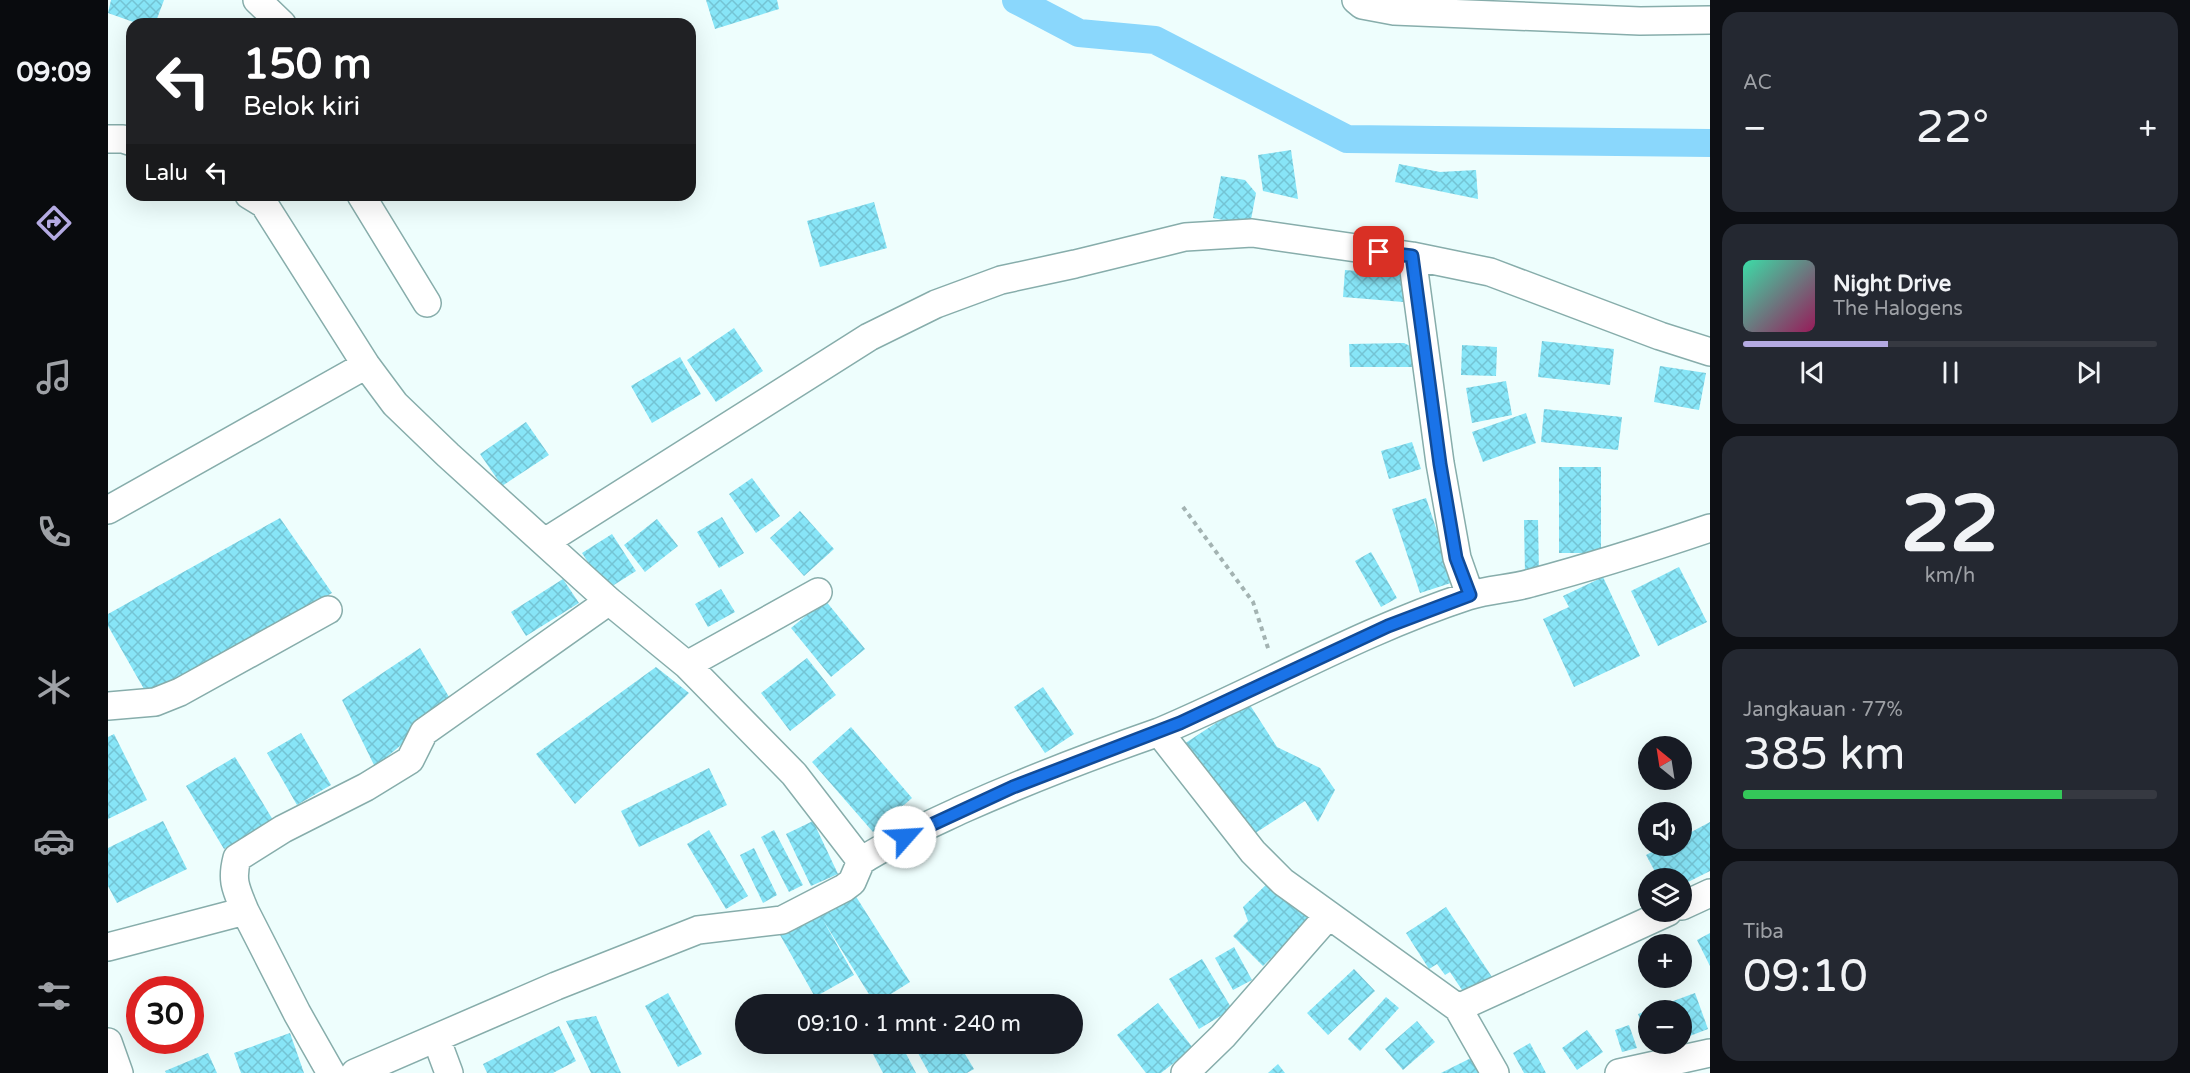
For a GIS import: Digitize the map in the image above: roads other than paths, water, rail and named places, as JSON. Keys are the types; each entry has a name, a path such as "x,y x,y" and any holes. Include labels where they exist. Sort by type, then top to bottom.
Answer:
{"street":[{"path":"257,0 276,18"},
{"path":"1356,0 1362,5 1394,11 1640,21 1710,20"},
{"path":"108,139 126,140"},
{"path":"267,201 366,365 395,404 609,601 687,665 794,774 861,861"},
{"path":"365,201 427,303"},
{"path":"545,542 869,337 936,304 1001,280 1185,237 1252,233 1412,256 1490,272 1660,336 1710,352"},
{"path":"1412,256 1440,464 1456,558 1470,595"},
{"path":"108,510 366,365"},
{"path":"355,1073 556,986 698,930 782,920 844,888 852,882 861,861 919,829 1084,758 1160,732 1388,626 1470,595 1528,584 1633,554 1710,528"},
{"path":"687,665 818,592"},
{"path":"331,1073 326,1068 245,911 233,875 237,858 283,829 366,787 410,760 424,732 609,601"},
{"path":"108,705 155,702 180,692 328,610"},
{"path":"1160,732 1253,852 1283,882 1458,1008 1495,1073"},
{"path":"1692,901 1710,893"},
{"path":"108,947 245,911"},
{"path":"1185,1073 1223,1036 1328,916"},
{"path":"1458,1008 1646,922"},
{"path":"436,1038 449,1073"},
{"path":"108,1042 119,1073"},
{"path":"1619,1073 1710,1053"}],"waterway":[{"path":"1016,0 1079,33 1155,40 1347,139 1710,143"}]}
